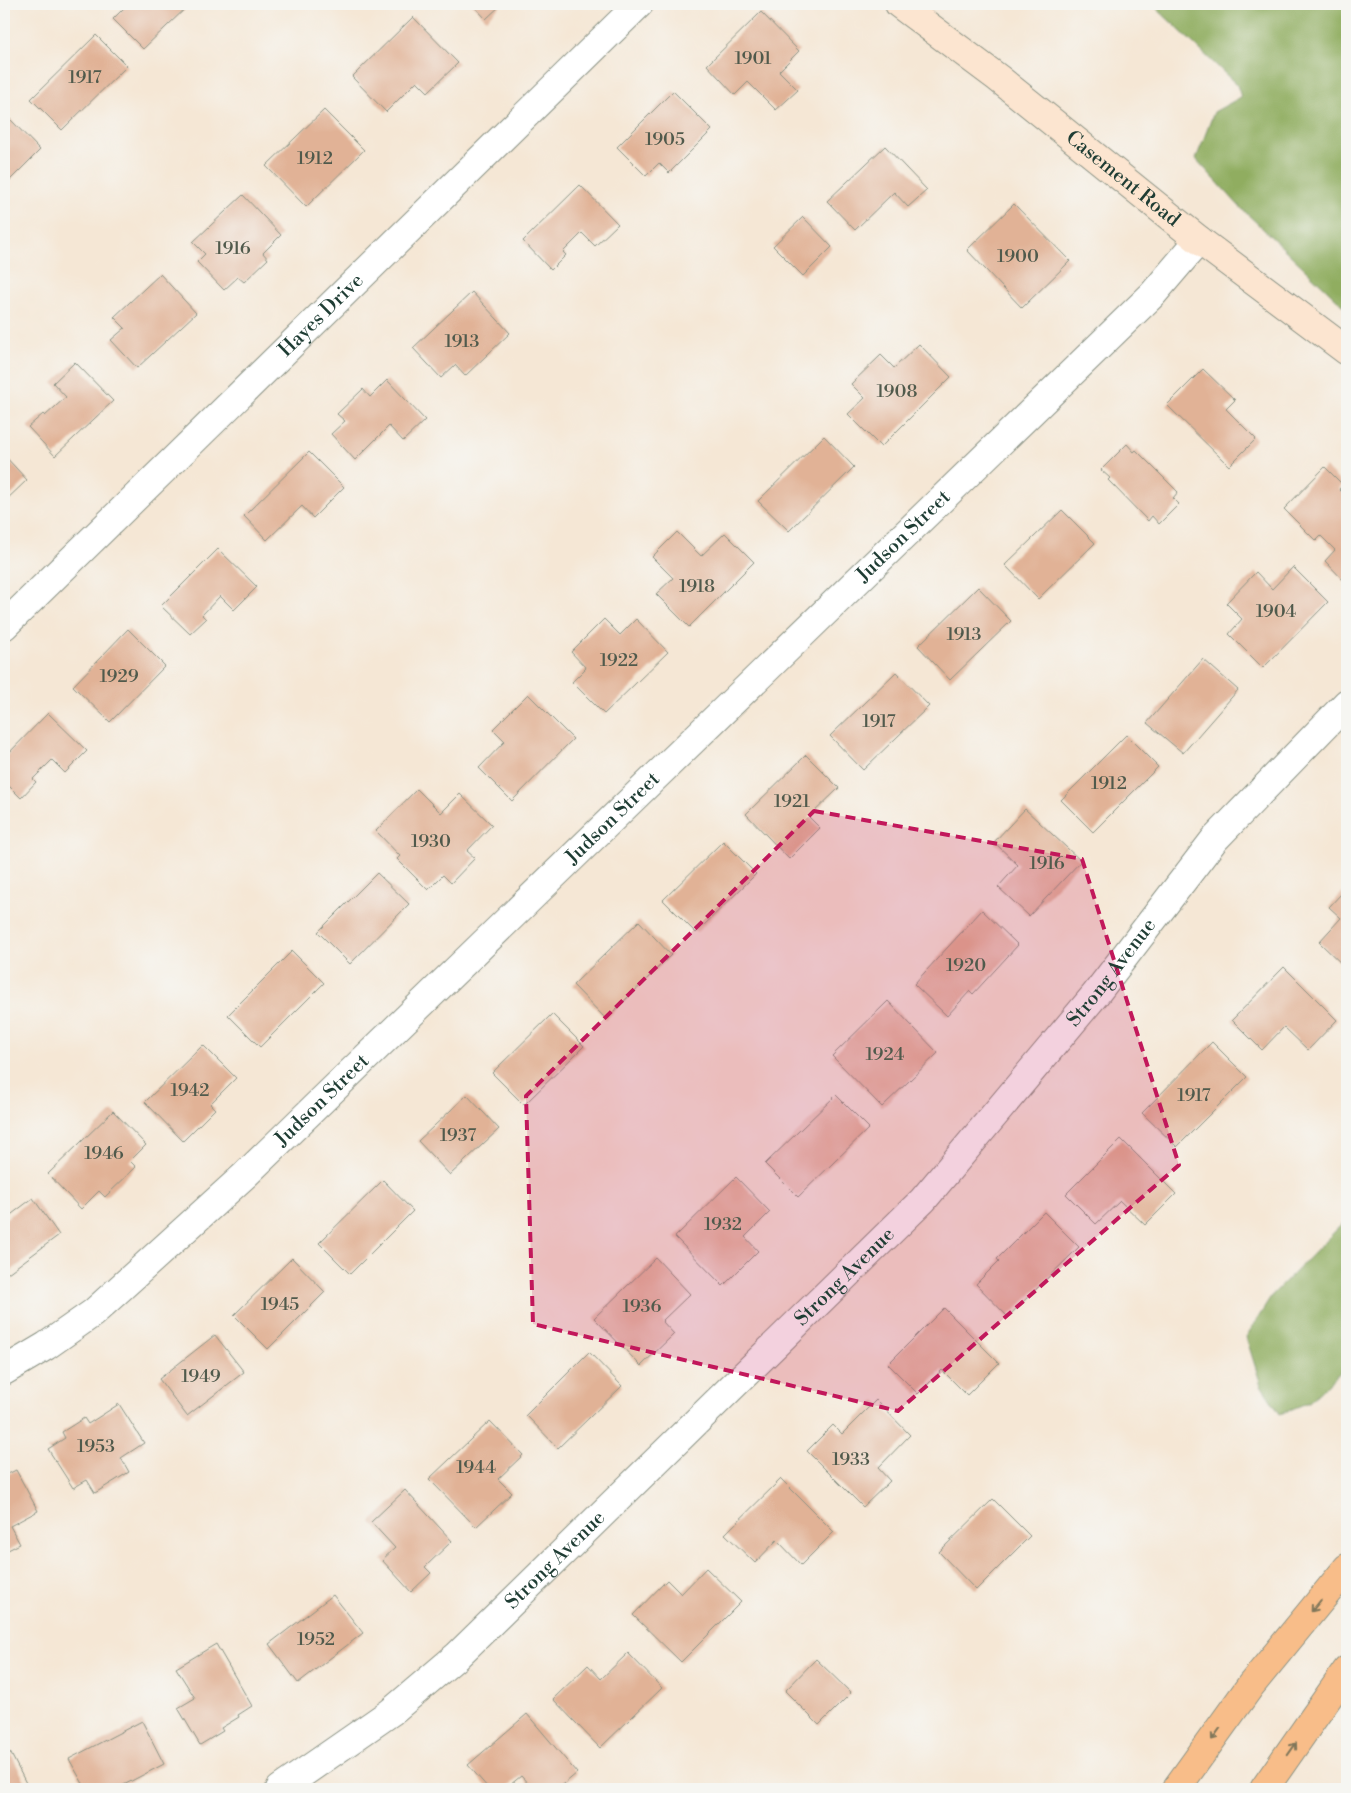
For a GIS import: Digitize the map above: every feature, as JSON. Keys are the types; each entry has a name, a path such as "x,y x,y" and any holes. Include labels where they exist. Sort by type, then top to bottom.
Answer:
{"highway":[{"path":"1176,1789 1251,1686 1347,1568"},
{"path":"1264,1789 1347,1670"}],"street":[{"name":"Hayes Drive","path":"4,626 639,4"},
{"name":"Casement Road","path":"899,4 998,78 1199,240 1347,351"},
{"name":"Judson Street","path":"4,1371 46,1346 94,1313 245,1175 1153,294 1199,240"},
{"name":"Strong Avenue","path":"280,1789 391,1712 458,1656 923,1200 1095,995 1214,840 1347,703"}],"highlighted area":[{"path":"814,811 1082,859 1179,1165 898,1411 533,1324 526,1096"}],"green space":[{"path":"1152,4 1347,4 1347,309 1240,207 1196,159 1214,112 1241,97 1237,85"},
{"path":"1347,1219 1347,1366 1309,1402 1280,1414 1261,1385 1246,1337 1273,1294"}],"building":[{"path":"128,4 190,4 143,49 113,19"},
{"path":"472,4 502,4 486,19"},
{"path":"761,12 799,51 779,71 798,90 776,110 748,82 735,95 707,65"},
{"path":"413,17 458,63 428,92 417,81 386,112 352,77"},
{"path":"96,35 127,66 62,130 31,99"},
{"path":"673,91 712,130 669,173 659,163 646,176 617,147"},
{"path":"324,110 364,150 306,207 266,166"},
{"path":"10,119 40,150 4,186 4,125"},
{"path":"885,146 927,190 908,207 894,192 855,230 827,201"},
{"path":"580,185 618,224 595,246 582,233 563,252 566,255 551,270 523,241"},
{"path":"243,195 281,235 263,253 268,259 244,282 238,277 224,290 197,262 205,254 193,242"},
{"path":"1014,204 1070,261 1022,308 967,250"},
{"path":"803,217 832,247 803,276 773,246"},
{"path":"160,274 196,313 137,368 111,340 125,328 114,317"},
{"path":"472,292 510,333 465,376 455,365 441,378 413,348"},
{"path":"919,344 951,377 881,447 848,414 865,398 851,384 881,355 894,368"},
{"path":"75,362 113,401 55,456 28,427 43,414 45,416 66,397 53,383"},
{"path":"1203,369 1235,400 1226,409 1256,439 1229,466 1167,405"},
{"path":"387,380 425,420 403,441 389,426 355,460 331,434 345,421 337,414 363,389 370,397"},
{"path":"824,436 854,467 789,531 758,501"},
{"path":"1127,444 1134,452 1136,450 1178,492 1173,498 1179,504 1159,524 1152,516 1148,521 1108,480 1110,478 1101,470"},
{"path":"309,452 344,487 313,518 302,506 267,540 244,516"},
{"path":"4,455 27,480 4,502"},
{"path":"1325,467 1343,485 1339,489 1347,497 1347,584 1325,561 1335,550 1321,536 1316,541 1284,509"},
{"path":"1062,510 1095,543 1038,599 1005,565"},
{"path":"677,532 701,556 725,533 754,562 689,627 656,594 673,578 652,557"},
{"path":"218,549 257,587 234,610 220,596 202,615 206,619 190,634 161,606"},
{"path":"1293,567 1328,602 1263,668 1229,634 1242,619 1226,603 1256,572 1272,589"},
{"path":"978,587 1011,621 950,680 918,646"},
{"path":"604,619 620,635 636,619 668,652 604,714 572,682 586,668 571,652"},
{"path":"128,629 165,666 110,722 73,686"},
{"path":"1203,659 1238,690 1183,753 1147,723"},
{"path":"896,672 929,706 863,770 830,736"},
{"path":"528,694 573,739 512,801 479,768 505,741 493,729"},
{"path":"48,713 87,751 65,773 52,760 33,779 36,782 21,798 4,781 4,758"},
{"path":"1126,735 1158,767 1093,832 1061,800"},
{"path":"806,755 839,788 809,817 820,828 789,859 746,814"},
{"path":"417,789 441,813 460,794 492,825 467,851 475,858 451,883 443,875 428,890 397,859 400,856 376,831"},
{"path":"1025,809 1081,861 1029,916 998,887 1018,865 994,842"},
{"path":"723,841 756,874 696,933 663,900"},
{"path":"377,873 409,904 350,964 318,932"},
{"path":"1342,893 1347,898 1347,969 1319,942 1341,918 1329,907"},
{"path":"982,910 1018,945 973,994 970,991 947,1016 914,984"},
{"path":"639,921 671,955 606,1019 573,985"},
{"path":"292,951 324,983 260,1047 228,1015"},
{"path":"1284,967 1337,1020 1308,1050 1284,1027 1262,1050 1232,1020"},
{"path":"888,1001 938,1053 882,1107 832,1056"},
{"path":"552,1014 584,1046 524,1105 492,1073"},
{"path":"1212,1042 1247,1077 1177,1147 1142,1113"},
{"path":"203,1045 236,1078 210,1104 215,1109 183,1141 145,1102"},
{"path":"467,1095 499,1129 450,1175 418,1141"},
{"path":"836,1095 869,1128 798,1197 765,1164"},
{"path":"113,1111 146,1145 130,1161 136,1167 105,1197 99,1191 81,1209 48,1174"},
{"path":"1121,1139 1176,1194 1145,1225 1120,1201 1096,1224 1066,1194"},
{"path":"736,1177 770,1212 745,1237 758,1251 723,1286 675,1237"},
{"path":"383,1180 413,1211 350,1274 319,1243"},
{"path":"33,1198 59,1235 4,1276 4,1220"},
{"path":"1044,1212 1079,1247 1008,1317 976,1284 999,1261 997,1259"},
{"path":"292,1258 325,1292 268,1349 234,1315"},
{"path":"656,1258 690,1294 662,1321 674,1334 641,1366 594,1318"},
{"path":"944,1308 999,1363 967,1395 942,1370 918,1394 888,1364"},
{"path":"215,1335 244,1372 187,1416 159,1379"},
{"path":"589,1352 622,1386 558,1448 526,1415"},
{"path":"876,1400 910,1435 878,1468 890,1481 863,1507 807,1451 833,1425 842,1434"},
{"path":"119,1404 144,1443 121,1458 129,1472 95,1493 87,1480 73,1488 48,1449 65,1438 62,1432 84,1418 88,1424"},
{"path":"490,1421 523,1455 498,1479 512,1493 476,1527 429,1479"},
{"path":"16,1470 38,1511 10,1526 20,1544 4,1552 4,1476"},
{"path":"781,1479 834,1532 801,1565 777,1540 755,1563 725,1534"},
{"path":"405,1490 452,1541 425,1567 431,1573 411,1592 382,1560 395,1548 371,1522"},
{"path":"993,1499 1030,1536 976,1590 939,1552"},
{"path":"706,1568 741,1602 681,1662 633,1615 667,1580 681,1594"},
{"path":"333,1595 363,1633 298,1683 269,1644"},
{"path":"216,1644 252,1706 221,1728 223,1731 200,1745 178,1708 195,1698 176,1668"},
{"path":"628,1653 662,1688 600,1748 553,1699 588,1665 601,1679"},
{"path":"816,1659 851,1693 819,1725 785,1691"},
{"path":"527,1714 577,1773 558,1789 533,1789 521,1776 505,1789 489,1789 468,1765"},
{"path":"142,1721 164,1764 116,1789 86,1789 69,1759"},
{"path":"10,1752 29,1789 4,1789 4,1756"}]}
